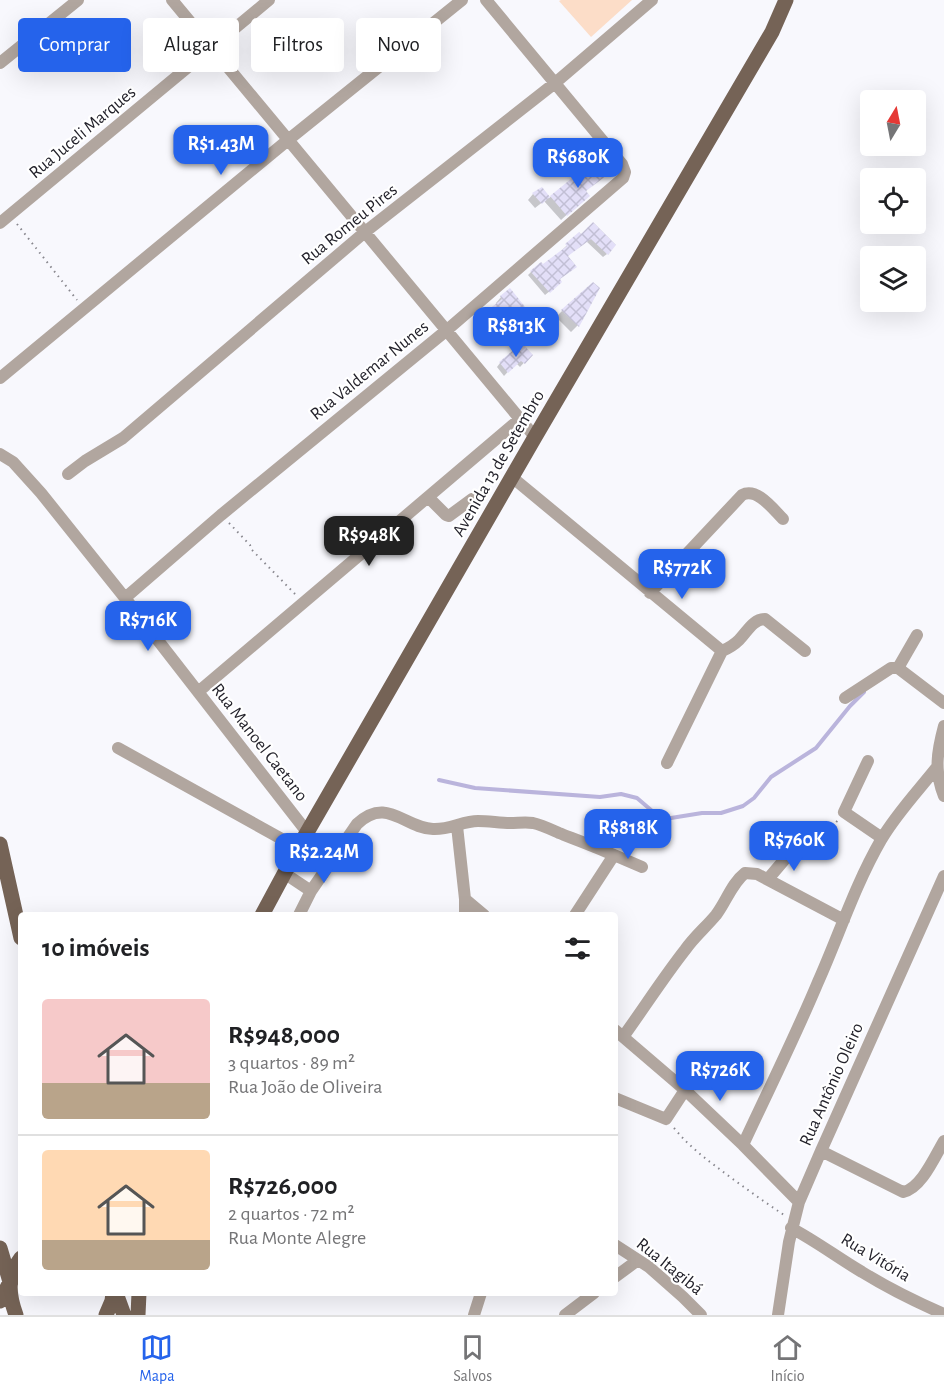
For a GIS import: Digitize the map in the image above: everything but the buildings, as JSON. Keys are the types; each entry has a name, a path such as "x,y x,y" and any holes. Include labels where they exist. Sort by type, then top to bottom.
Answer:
{"main road":[{"name":"Avenida 13 de Setembro","path":"264,912 307,832 535,437 772,32 786,0"},
{"path":"0,844 18,925"},
{"path":"0,1248 10,1282 10,1299 16,1315"},
{"path":"0,1301 18,1262"},
{"path":"106,1315 113,1296"},
{"path":"115,1296 124,1315"},
{"path":"138,1315 139,1296"}],"street":[{"path":"0,63 78,0"},
{"path":"172,0 187,18"},
{"name":"Rua Juceli Marques","path":"239,25 269,0"},
{"path":"0,378 288,140 462,0"},
{"path":"486,0 555,83"},
{"name":"Rua Romeu Pires","path":"68,474 123,438 365,232 555,83 652,0"},
{"name":"Rua Juceli Marques","path":"5,219 183,72"},
{"path":"232,72 535,437"},
{"name":"Rua Valdemar Nunes","path":"125,598 221,515 447,330 623,178 625,172 622,164 555,83"},
{"path":"198,692 520,419"},
{"name":"Rua Manoel Caetano","path":"0,454 13,462 41,493 307,832"},
{"path":"513,478 722,651"},
{"path":"650,593 742,495 753,493 760,497 783,519"},
{"path":"428,497 449,516 472,499"},
{"path":"667,763 722,651 739,641 756,621 765,619 805,651"},
{"path":"898,668 917,635"},
{"path":"845,698 885,671 898,668 944,703"},
{"path":"944,726 937,767 944,796"},
{"path":"118,748 298,848"},
{"path":"868,761 844,812 882,838"},
{"path":"743,1145 810,1002 862,878 882,838 937,767"},
{"path":"300,912 311,891 357,824 365,817 374,814 394,815 424,828 432,829 478,821 531,823 642,867"},
{"path":"457,826 465,912"},
{"path":"768,879 796,846"},
{"path":"577,912 614,855"},
{"path":"799,1202 685,1090 619,1034 687,947 723,906 740,877 745,873 750,872 768,879 844,920"},
{"path":"284,873 311,891"},
{"name":"Rua Antônio Oleiro","path":"778,1315 792,1225 799,1202 944,876"},
{"path":"465,899 480,912"},
{"path":"618,1099 666,1119 685,1090"},
{"path":"821,1150 903,1192 908,1191 922,1177 944,1141"},
{"name":"Rua Vitória","path":"792,1225 847,1263 886,1286 944,1314"},
{"name":"Rua Itagibá","path":"618,1247 649,1268 701,1315"},
{"path":"618,1275 638,1260"},
{"path":"474,1315 480,1296"},
{"path":"566,1315 590,1296"}],"path":[{"path":"5,219 84,309"},
{"path":"221,515 304,603"},
{"path":"796,846 833,826 844,812"},
{"path":"666,1119 685,1142 700,1155 792,1225"}],"shaded area":[{"path":"632,0 591,37 559,1"}],"waterway":[{"path":"439,780 475,788 600,797 621,794 637,798 658,816 671,818 702,813 721,813 743,806 754,798 771,777 816,748 864,692"}]}
